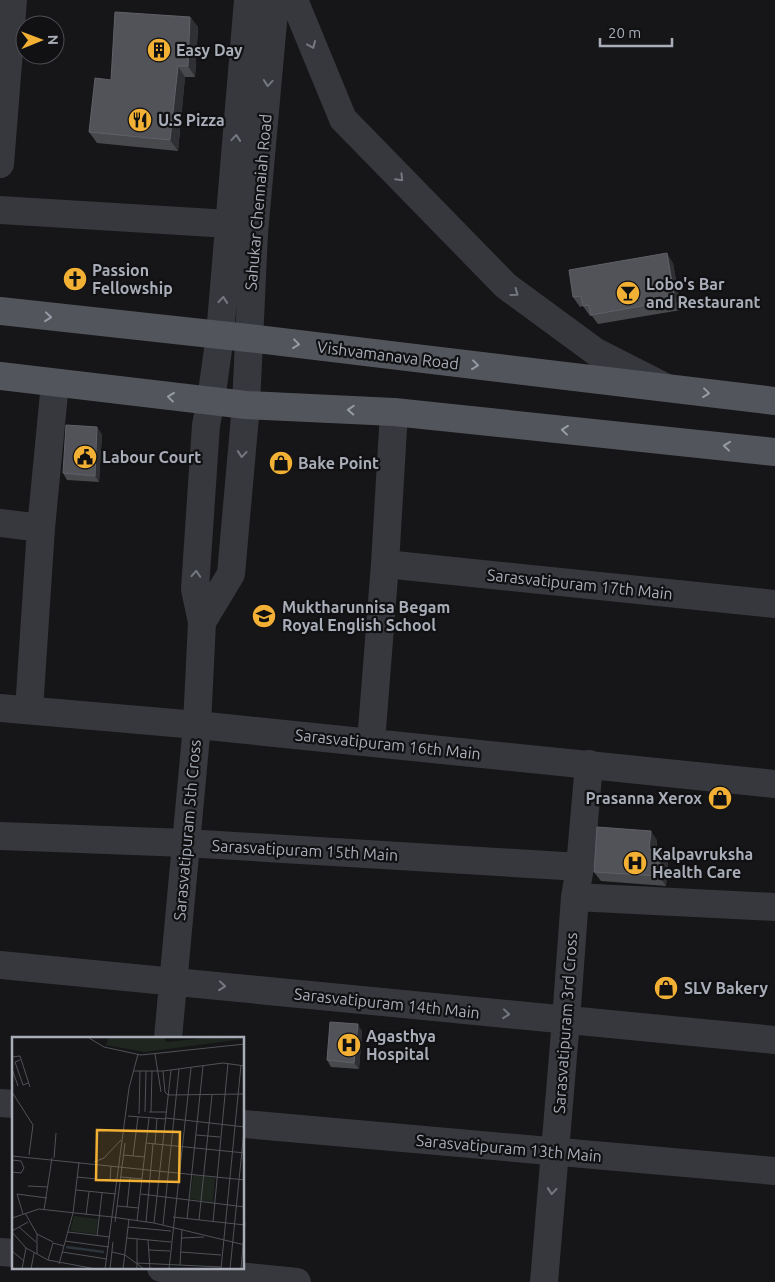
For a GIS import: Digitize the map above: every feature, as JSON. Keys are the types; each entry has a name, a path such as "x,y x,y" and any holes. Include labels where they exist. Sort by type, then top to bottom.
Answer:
{"main road":[{"name":"Vishvamanava Road","path":"0,311 248,338 775,401"},
{"path":"0,376 192,400 211,400 246,405 394,412 775,452"}],"street":[{"path":"0,164 14,0"},
{"name":"Sahukar Chennaiah Road","path":"211,400 220,335 248,0"},
{"name":"Sahukar Chennaiah Road","path":"246,405 254,233 275,0"},
{"path":"294,0 343,119 412,191 506,286 596,352 669,389"},
{"path":"0,210 229,224"},
{"path":"28,710 40,528 55,382"},
{"name":"Sarasvatipuram 5th Cross","path":"168,1037 196,725 202,622 195,589 206,425 211,400"},
{"name":"Sarasvatipuram 5th Cross","path":"202,622 231,574 246,405"},
{"path":"371,742 385,564 394,412"},
{"path":"0,523 40,528"},
{"name":"Sarasvatipuram 17th Main","path":"385,564 775,604"},
{"name":"Sarasvatipuram 16th Main","path":"0,708 371,742 775,784"},
{"name":"Sarasvatipuram 3rd Cross","path":"544,1282 575,896 580,867 589,764"},
{"name":"Sarasvatipuram 15th Main","path":"0,836 186,843 580,867"},
{"path":"575,896 775,907"},
{"name":"Sarasvatipuram 14th Main","path":"0,964 775,1040"},
{"name":"Sarasvatipuram 13th Main","path":"245,1124 775,1171"},
{"path":"180,1270 297,1282"}],"building":[{"path":"115,12 190,17 188,66 178,66 170,140 89,132 95,78 111,80"},
{"name":"Lobo's Bar and Restaurant","path":"667,253 675,300 591,315 589,305 583,306 581,296 573,297 569,270"},
{"name":"Labour Court","path":"66,425 97,427 95,476 63,473"},
{"path":"597,827 651,831 649,849 661,850 659,876 594,872"},
{"path":"330,1022 358,1024 354,1063 327,1060"}],"place":[{"name":"Easy Day","path":"159,50"},
{"name":"U.S Pizza","path":"140,120"},
{"name":"Passion Fellowship","path":"75,279"},
{"name":"Lobo's Bar and Restaurant","path":"628,293"},
{"name":"Labour Court","path":"85,457"},
{"name":"Bake Point","path":"281,463"},
{"name":"Muktharunnisa Begam Royal English School","path":"264,616"},
{"name":"Prasanna Xerox","path":"720,798"},
{"name":"Kalpavruksha Health Care","path":"635,863"},
{"name":"SLV Bakery","path":"666,988"},
{"name":"Agasthya Hospital","path":"349,1045"}]}
